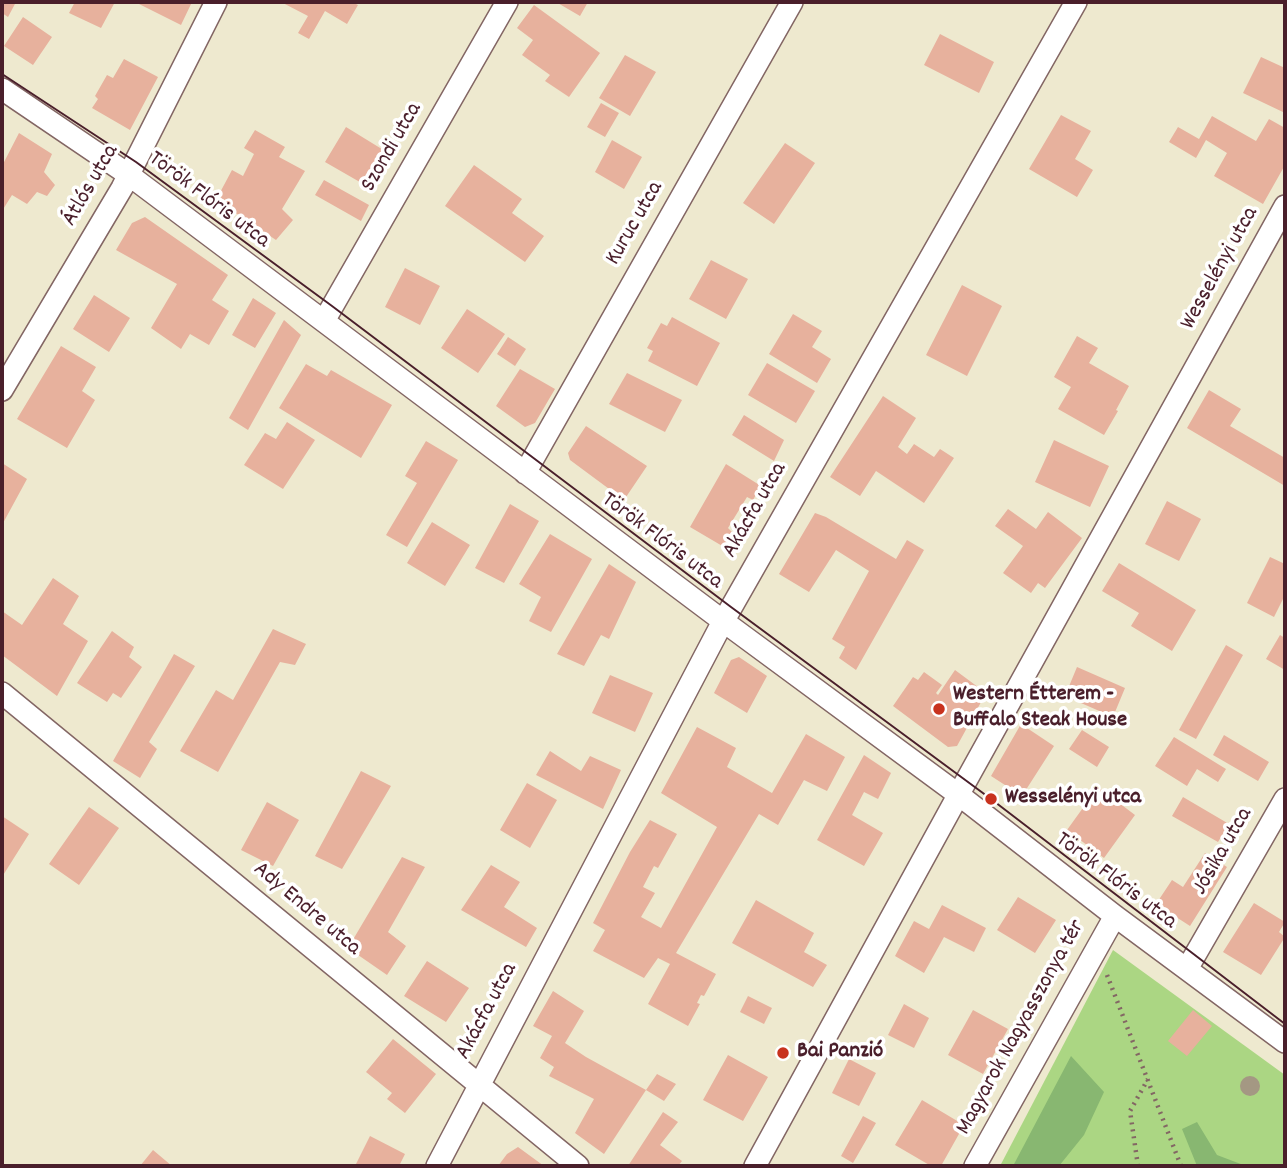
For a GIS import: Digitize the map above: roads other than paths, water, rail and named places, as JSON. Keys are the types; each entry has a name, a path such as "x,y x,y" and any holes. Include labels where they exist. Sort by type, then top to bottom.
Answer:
{"street":[{"name":"Átlós utca","path":"2,390 130,176 216,2"},
{"name":"Szondi utca","path":"324,321 507,2"},
{"name":"Kuruc utca","path":"525,473 792,2"},
{"name":"Akácfa utca","path":"437,1166 723,621 1076,2"},
{"name":"Török Flóris utca","path":"2,89 130,176 1285,1042"},
{"name":"Wesselényi utca","path":"755,1166 1285,206"},
{"name":"Ady Endre utca","path":"2,693 578,1166"},
{"name":"Jósika utca","path":"1187,969 1285,799"},
{"name":"Magyarok Nagyasszonya tér","path":"975,1166 1115,915"}],"tram line":[{"path":"2,74 136,162 332,306 991,799 1285,1024"}],"place":[{"name":"Western Étterem - Buffalo Steak House","path":"939,709"},
{"name":"Wesselényi utca","path":"991,799"},
{"name":"Bai Panzió","path":"783,1053"}]}
